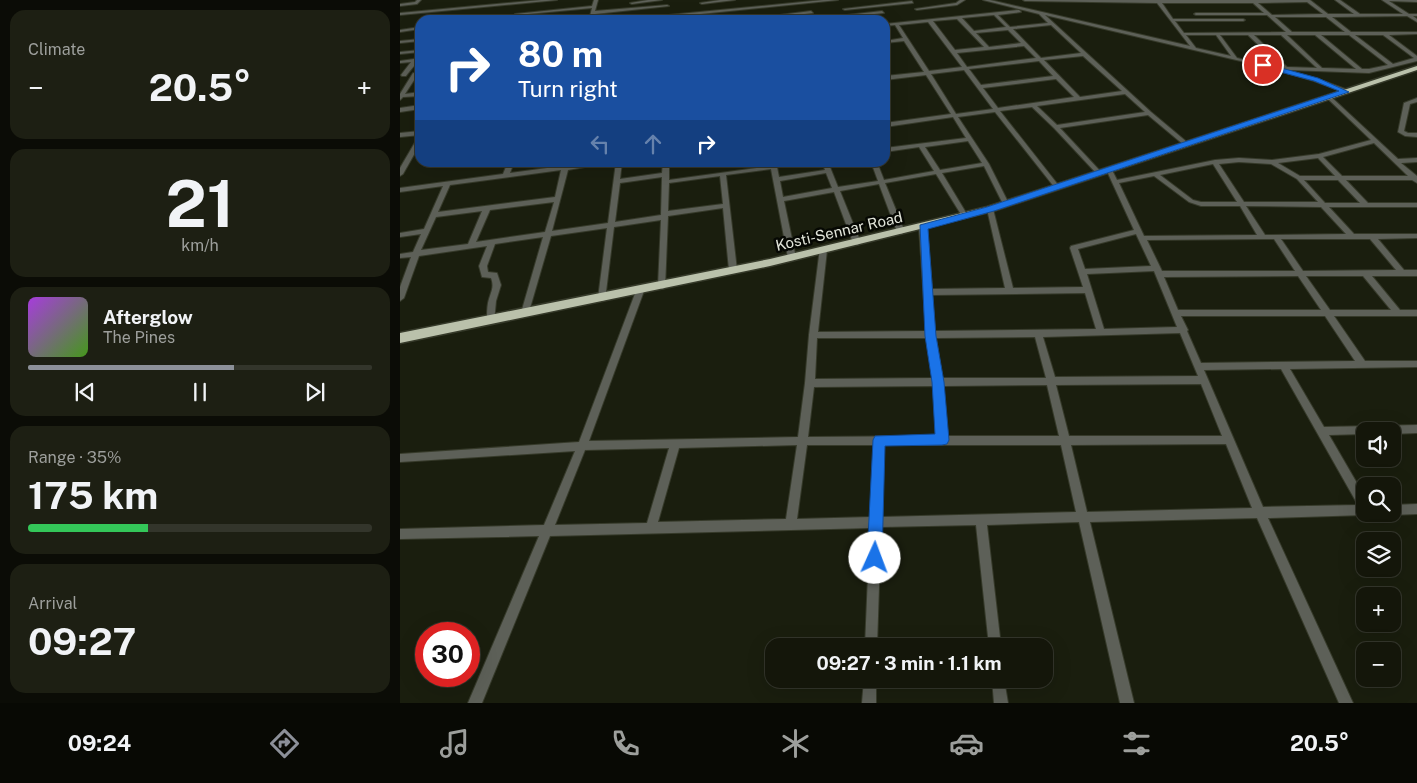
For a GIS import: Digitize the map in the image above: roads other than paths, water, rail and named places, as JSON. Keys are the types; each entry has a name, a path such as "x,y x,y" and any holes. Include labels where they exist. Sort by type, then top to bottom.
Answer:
{"highway":[{"name":"Kosti-Sennar Road","path":"400,338 792,258 965,216 1417,68"}],"street":[{"path":"400,5 416,3 419,0"},
{"path":"482,15 491,0"},
{"path":"400,14 453,7 556,0"},
{"path":"596,0 593,13 667,6"},
{"path":"631,10 632,1 660,0"},
{"path":"667,0 668,15"},
{"path":"703,13 702,2 733,0"},
{"path":"773,0 774,6"},
{"path":"680,15 807,1 838,0 848,15"},
{"path":"917,9 957,4 963,0"},
{"path":"985,0 1286,70 1346,92"},
{"path":"1027,10 1025,0 1185,2 1307,0 1392,66"},
{"path":"1337,0 1358,15"},
{"path":"1384,0 1417,0"},
{"path":"1384,0 1417,21"},
{"path":"517,14 523,1"},
{"path":"807,1 812,15"},
{"path":"845,9 911,1 954,52 1057,186"},
{"path":"1158,1 1194,49"},
{"path":"1252,1 1290,33"},
{"path":"1185,2 1202,20"},
{"path":"878,6 885,15"},
{"path":"517,14 594,7"},
{"path":"556,15 558,10"},
{"path":"736,10 738,15"},
{"path":"890,24 1027,10"},
{"path":"794,15 811,12"},
{"path":"857,15 882,12"},
{"path":"406,18 410,13"},
{"path":"1039,13 1186,144"},
{"path":"996,14 1078,98"},
{"path":"1196,14 1417,14"},
{"path":"1236,14 1248,25"},
{"path":"960,18 988,48"},
{"path":"890,20 905,39 986,164 1006,204"},
{"path":"1171,20 1243,20"},
{"path":"411,23 415,23"},
{"path":"973,32 1051,24"},
{"path":"400,31 415,29"},
{"path":"1183,34 1252,32 1258,34 1417,33"},
{"path":"1252,32 1286,70"},
{"path":"1316,33 1360,70"},
{"path":"1384,33 1417,58"},
{"path":"1217,34 1236,58"},
{"path":"1282,34 1320,68"},
{"path":"890,41 905,39"},
{"path":"400,42 415,40"},
{"path":"954,52 1025,44"},
{"path":"400,53 415,53"},
{"path":"890,77 1084,54"},
{"path":"1286,70 1320,68 1375,70 1417,58"},
{"path":"400,62 415,60"},
{"path":"402,76 415,61"},
{"path":"402,76 415,74"},
{"path":"980,87 1057,77"},
{"path":"400,97 415,78"},
{"path":"890,124 1126,92"},
{"path":"400,97 415,95"},
{"path":"1329,97 1416,179"},
{"path":"1407,103 1417,100"},
{"path":"1407,103 1417,108"},
{"path":"1407,103 1401,132 1407,135 1417,135"},
{"path":"1032,104 1116,182 1158,271 1260,513 1346,703"},
{"path":"400,110 415,108"},
{"path":"1056,127 1149,113"},
{"path":"400,136 415,134"},
{"path":"890,149 969,139"},
{"path":"1116,182 1215,162 1239,160 1272,162 1319,156 1376,141"},
{"path":"400,174 408,161 415,143"},
{"path":"922,145 965,216"},
{"path":"1319,156 1366,205"},
{"path":"408,161 415,160"},
{"path":"1397,161 1417,160"},
{"path":"1215,162 1264,238"},
{"path":"1272,162 1299,178 1352,236"},
{"path":"782,199 986,164"},
{"path":"506,176 509,167"},
{"path":"400,190 506,176 554,167"},
{"path":"525,313 558,199 565,167"},
{"path":"602,298 618,167"},
{"path":"662,286 666,167"},
{"path":"616,181 722,174 758,167"},
{"path":"775,167 792,258"},
{"path":"827,167 857,243"},
{"path":"876,167 902,232"},
{"path":"778,179 828,171"},
{"path":"722,174 733,270"},
{"path":"1155,174 1198,204 1417,205"},
{"path":"1299,178 1416,179"},
{"path":"400,298 425,232 447,184"},
{"path":"433,215 558,199"},
{"path":"400,256 610,226 727,205"},
{"path":"472,245 487,208"},
{"path":"990,209 1010,290"},
{"path":"923,227 927,292 938,382 942,440"},
{"path":"400,235 425,232"},
{"path":"1101,332 1074,249 1076,247 1140,234 1264,238 1417,236"},
{"path":"1372,236 1403,274"},
{"path":"1276,237 1362,364"},
{"path":"491,320 493,297 498,291 498,283 494,275 485,275 483,266 492,242"},
{"path":"791,525 810,382 813,335 823,250"},
{"path":"1082,272 1417,273"},
{"path":"1366,274 1398,313"},
{"path":"475,703 582,446 640,290"},
{"path":"927,292 1088,290"},
{"path":"1176,313 1417,313"},
{"path":"813,335 931,336 1184,330"},
{"path":"1038,334 1051,381 1127,703"},
{"path":"1198,367 1417,364"},
{"path":"1284,366 1356,493"},
{"path":"810,382 1204,380"},
{"path":"1322,431 1417,429"},
{"path":"872,638 879,440"},
{"path":"400,458 582,446 803,441 1229,440"},
{"path":"651,528 675,445"},
{"path":"400,534 1082,518 1356,509"},
{"path":"1401,510 1417,509"},
{"path":"981,520 994,638"},
{"path":"869,703 870,688"},
{"path":"999,688 1001,703"}]}
